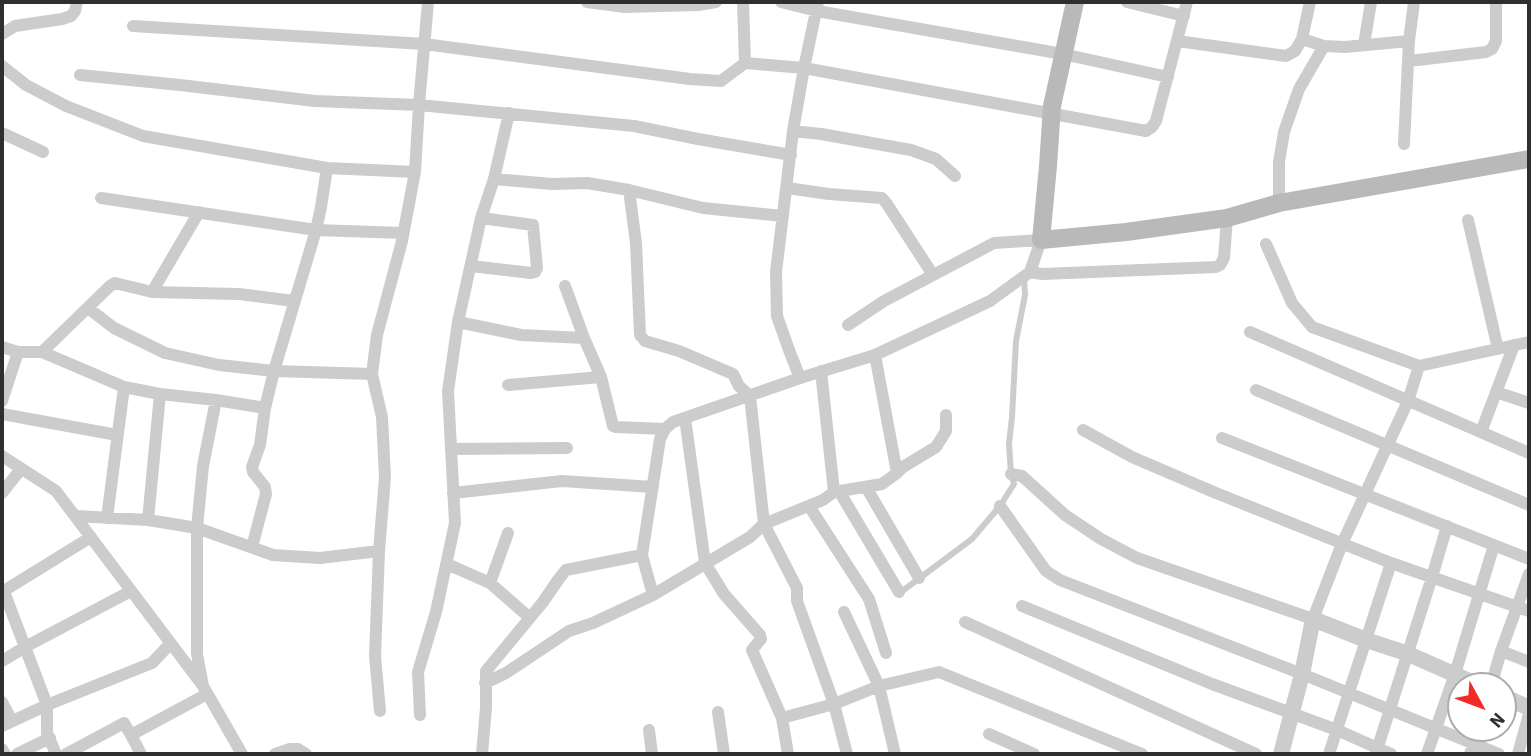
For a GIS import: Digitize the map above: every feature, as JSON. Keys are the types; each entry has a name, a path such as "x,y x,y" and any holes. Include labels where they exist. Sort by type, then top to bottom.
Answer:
{"main road":[{"path":"1074,2 1051,114 1041,240 1227,218 1279,203 1529,159"}],"street":[{"path":"2,34 15,26 71,16 77,2"},
{"path":"380,711 375,656 385,477 383,417 372,374 377,335 403,233 415,172 428,2"},
{"path":"587,2 625,7 716,2"},
{"path":"743,2 745,64"},
{"path":"781,2 1063,54 1168,77"},
{"path":"1127,2 1184,16"},
{"path":"133,26 424,44 721,81 745,64 804,68 1146,131 1156,121 1187,2"},
{"path":"1177,41 1286,56 1295,51 1303,39 1310,2"},
{"path":"1364,45 1371,2"},
{"path":"1404,144 1409,41 1414,2"},
{"path":"1409,61 1486,52 1492,49 1496,41 1496,2"},
{"path":"800,378 778,316 776,272 793,131 817,7"},
{"path":"1303,39 1324,46 1409,41"},
{"path":"1279,203 1279,162 1284,132 1299,89 1324,46"},
{"path":"2,66 26,85 66,106 143,136 327,168 415,172"},
{"path":"80,75 315,101 419,105 634,126 791,155"},
{"path":"420,715 418,672 436,612 455,523 448,391 458,323 481,218 494,179 509,113"},
{"path":"793,131 911,150 936,159 955,176"},
{"path":"2,133 43,152"},
{"path":"252,547 266,494 265,487 252,467 260,445 274,371 316,230 327,168"},
{"path":"494,179 552,184 587,183 703,208 783,216"},
{"path":"787,188 882,198 933,275"},
{"path":"629,190 636,243 640,335 645,341 680,351 733,374 739,386 750,396 764,524 797,588 797,601 834,704 847,754"},
{"path":"101,198 316,230 403,233"},
{"path":"152,292 199,212"},
{"path":"471,266 531,273 537,268 533,225 481,218"},
{"path":"1027,274 1216,267 1224,258 1227,218"},
{"path":"1468,220 1498,349"},
{"path":"653,595 642,555 660,439 665,429 673,422 876,355 990,301 1027,274 1041,240 994,243 884,301 848,325"},
{"path":"1266,244 1292,303 1312,327 1419,366 1529,342"},
{"path":"42,352 115,283 152,292 239,294 294,301"},
{"path":"565,286 601,377 613,426 665,429"},
{"path":"88,308 114,328 165,353 219,365 274,371 372,374"},
{"path":"458,323 520,335 584,338"},
{"path":"1250,332 1529,453"},
{"path":"1481,432 1514,345"},
{"path":"2,347 18,352 42,352 124,387 265,408"},
{"path":"2,401 18,352"},
{"path":"876,355 897,473"},
{"path":"1281,754 1293,714 1313,619 1342,544 1408,401 1419,366"},
{"path":"821,371 837,491 899,592"},
{"path":"508,385 601,377"},
{"path":"107,518 124,387"},
{"path":"1256,390 1529,505"},
{"path":"1496,392 1529,403"},
{"path":"148,520 160,394"},
{"path":"205,690 197,654 197,528 203,466 216,400"},
{"path":"2,414 117,435"},
{"path":"485,683 506,673 569,631 593,623 653,595 750,537 764,524 824,500 837,491 882,484 903,467 936,447 946,431 946,415"},
{"path":"685,418 705,563 724,594 760,635 761,639 752,650 782,718 788,754"},
{"path":"1083,430 1132,457 1342,544 1523,609"},
{"path":"1222,438 1529,559"},
{"path":"451,449 566,447"},
{"path":"2,456 56,491 205,690 242,754"},
{"path":"2,493 21,469"},
{"path":"1011,474 1022,476 1065,515 1101,539 1137,558 1313,619 1450,672"},
{"path":"453,493 562,481 653,487"},
{"path":"866,487 919,578"},
{"path":"809,506 869,599 886,653"},
{"path":"1000,506 1046,571 1060,580 1349,693 1436,729 1471,749 1499,754"},
{"path":"76,516 148,520 197,528 273,555 320,558 379,551"},
{"path":"1376,751 1447,526"},
{"path":"490,583 508,533"},
{"path":"56,754 47,733 47,705 2,592 91,537"},
{"path":"1456,672 1494,545"},
{"path":"482,754 486,671 566,570 642,555"},
{"path":"1329,754 1391,563"},
{"path":"447,564 490,583 530,618"},
{"path":"1495,672 1501,651 1523,609 1529,574"},
{"path":"2,660 131,591"},
{"path":"1022,606 1212,684 1337,730 1376,751 1391,754"},
{"path":"844,611 878,686 895,754"},
{"path":"965,622 1256,754"},
{"path":"2,702 7,724 152,663 170,644"},
{"path":"1501,651 1529,662"},
{"path":"782,718 834,704 878,686 939,671 1142,754"},
{"path":"131,735 205,690"},
{"path":"1427,754 1447,697"},
{"path":"718,712 724,754"},
{"path":"1518,754 1529,714"},
{"path":"66,754 124,723 141,754"},
{"path":"649,730 653,754"},
{"path":"989,734 1034,754"},
{"path":"17,754 50,738"},
{"path":"2,748 5,754"},
{"path":"275,754 290,749 298,749 306,754"}],"lane":[{"path":"899,592 972,539 1000,506 1014,484 1009,444 1016,341 1027,274"}]}
